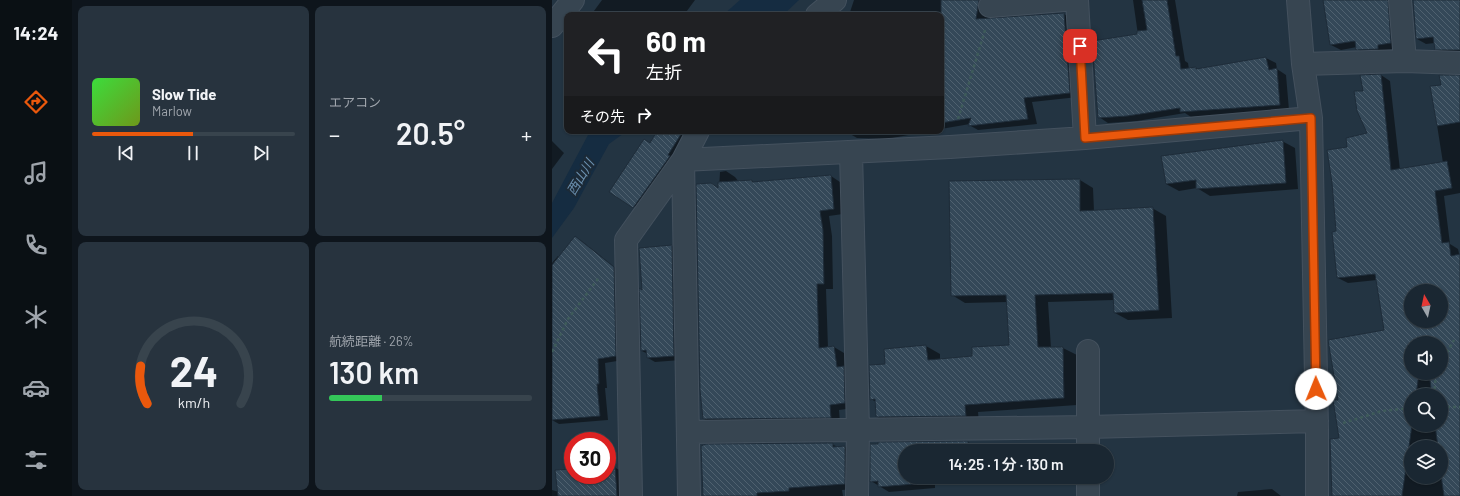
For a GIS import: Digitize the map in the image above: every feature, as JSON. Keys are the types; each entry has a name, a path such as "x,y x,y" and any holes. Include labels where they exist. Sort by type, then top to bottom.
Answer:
{"street":[{"path":"552,26 573,0"},
{"path":"821,12 835,0"},
{"path":"990,6 1064,0"},
{"path":"1077,0 1085,138"},
{"path":"1298,0 1303,64 1311,118 1317,496"},
{"path":"1400,0 1405,61"},
{"path":"1303,64 1405,61 1460,62"},
{"path":"683,160 950,147 1085,138 1311,118"},
{"path":"631,496 626,240 683,160 696,134"},
{"path":"851,152 858,430 857,496"},
{"path":"683,160 689,496"},
{"path":"1088,352 1088,444"},
{"path":"688,432 1317,426"},
{"path":"1088,484 1088,496"}],"path":[{"path":"950,147 987,23 990,6"},
{"path":"552,352 568,319 626,240"},
{"path":"1448,351 1454,340"},
{"path":"1448,406 1460,407"},
{"path":"1317,426 1382,411 1404,409"}],"water":[{"path":"740,0 799,0 786,12 726,12"},
{"name":"西山川","path":"623,134 609,144 574,208 552,238 552,203 588,135"}],"building":[{"path":"941,0 979,0 976,19 1064,13 1070,93 1024,98 1028,119 968,126 971,118 944,122 944,12 941,12"},
{"path":"1142,0 1167,0 1176,56 1179,56 1181,69 1196,67 1196,69 1266,57 1269,70 1277,68 1280,105 1180,112 1180,108 1127,116 1098,118 1092,41 1137,34 1137,31 1147,30"},
{"path":"1323,0 1388,0 1391,43 1378,45 1378,49 1356,50 1355,41 1330,45"},
{"path":"1413,0 1460,0 1460,50 1435,50 1433,37 1416,39"},
{"path":"1381,74 1391,170 1447,161 1452,188 1435,191 1442,243 1449,242 1451,256 1460,254 1460,496 1444,496 1442,484 1448,484 1448,440 1437,440 1436,432 1448,432 1448,388 1431,388 1430,380 1448,380 1448,336 1404,336 1404,380 1418,380 1417,388 1404,388 1404,432 1411,432 1410,440 1404,440 1404,482 1402,496 1332,496 1330,439 1339,438 1333,400 1338,400 1328,340 1384,330 1375,274 1337,278 1332,232 1336,231 1332,183 1327,150 1347,147 1346,138 1367,133 1357,111 1354,91 1363,91 1360,75"},
{"path":"1439,75 1460,75 1460,122 1437,126 1430,86 1441,85"},
{"path":"655,134 681,134 668,155 670,156 633,208 609,192 644,139 650,143"},
{"path":"1283,140 1286,183 1196,189 1196,180 1166,184 1161,156"},
{"path":"831,175 834,209 820,211 823,230 824,284 817,284 819,348 834,346 837,367 844,366 845,403 830,405 831,418 703,419 700,390 696,184 711,183 718,188 718,182 752,180 752,182"},
{"path":"1080,179 1080,211 1153,207 1159,310 1114,313 1113,293 1035,295 1038,347 1063,347 1064,398 965,405 966,416 876,417 875,399 870,400 869,365 885,364 884,349 926,345 928,360 972,356 972,347 1009,345 1006,295 951,296 949,181"},
{"path":"575,236 614,267 616,356 598,359 599,384 597,384 600,416 552,420 552,265"},
{"path":"672,245 674,356 647,358 646,350 641,351 639,288 642,290 639,248"},
{"path":"968,441 968,444 898,444 898,484 914,484 878,487 878,481 870,482 870,444 878,444 878,442"},
{"path":"833,443 833,447 845,446 845,484 789,488 789,491 757,493 757,496 703,496 701,446 706,444"},
{"path":"555,470 564,470 564,484 616,484 616,481 617,496 558,496"}],"route":[{"path":"1080,46 1085,138 1311,118 1316,389"}]}
